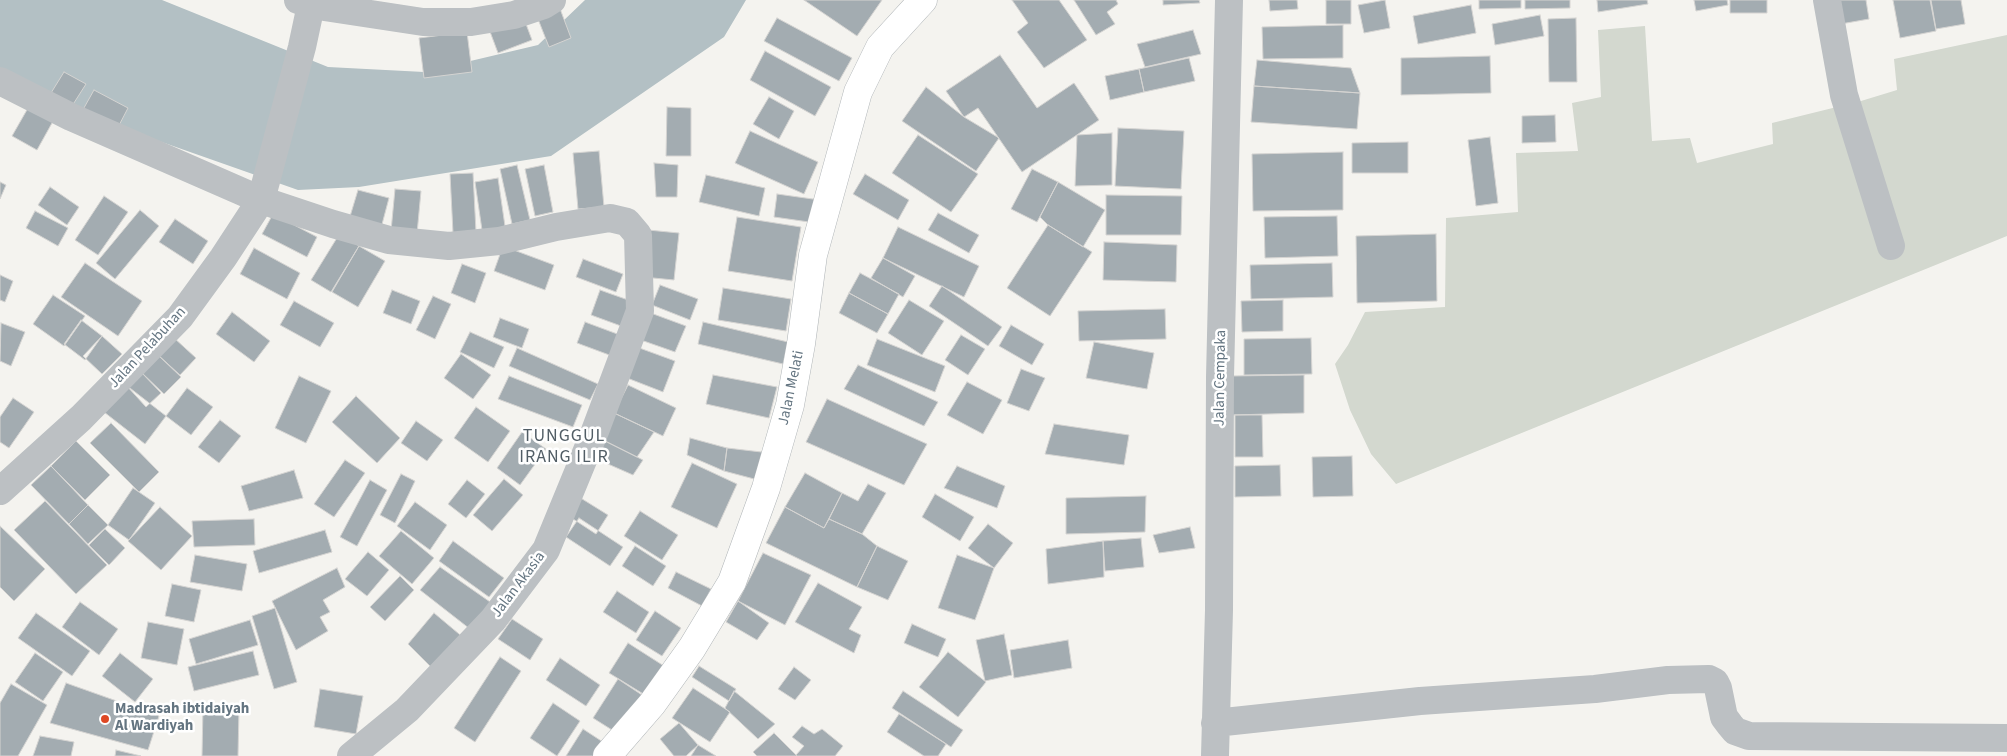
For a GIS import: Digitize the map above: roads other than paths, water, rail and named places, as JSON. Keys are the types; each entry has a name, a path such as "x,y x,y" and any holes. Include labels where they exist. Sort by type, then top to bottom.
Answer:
{"main road":[{"name":"Jalan Melati","path":"607,756 652,704 692,648 732,582 766,488 790,405 801,344 813,255 858,92 880,47 923,0"}],"street":[{"path":"305,2 423,22 471,22 514,15 544,5 552,0"},
{"name":"Jalan Cempaka","path":"1215,756 1220,377 1230,0"},
{"path":"1828,0 1844,95 1891,246"},
{"name":"Jalan Pelabuhan","path":"0,491 81,418 180,317 223,258 263,191 302,47 305,2"},
{"path":"0,82 71,117 263,191"},
{"name":"Jalan Akasia","path":"263,191 333,224 389,240 449,246 499,240 556,227 610,218 627,222 638,235 640,311 595,431 546,550 493,620 407,710 351,756"},
{"path":"1215,723 1420,702 1595,689 1668,680 1709,679 1715,682 1718,688 1724,717 1736,730 1749,736 2007,738"}],"place":[{"name":"Madrasah ibtidaiyah Al Wardiyah","path":"105,719"}],"district":[{"name":"TUNGGUL IRANG ILIR","path":"564,447"}]}
